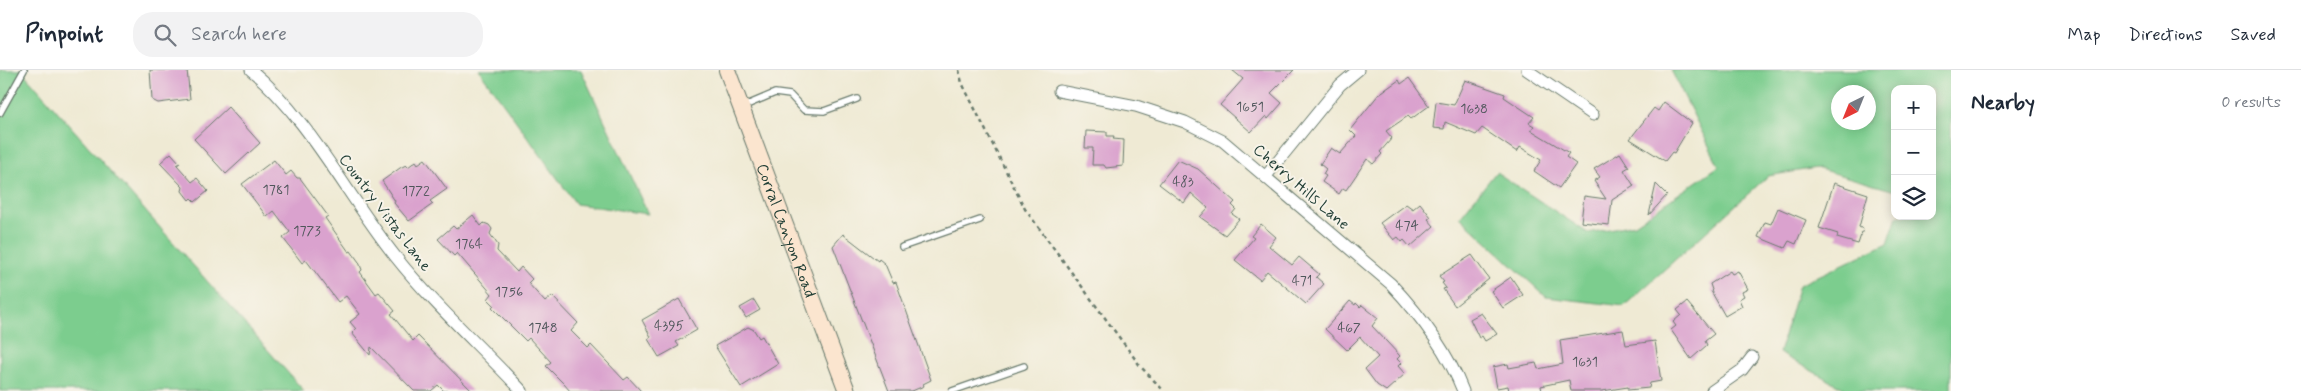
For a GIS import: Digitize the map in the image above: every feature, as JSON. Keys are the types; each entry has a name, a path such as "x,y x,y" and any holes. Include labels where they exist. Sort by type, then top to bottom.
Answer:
{"main road":[{"name":"Corral Canyon Road","path":"727,70 847,391"}],"street":[{"name":"Country Vistas Lane","path":"251,70 272,87 317,146 395,256 522,391"},
{"path":"1266,176 1340,85 1358,70"},
{"path":"1527,70 1593,115"},
{"name":"Cherry Hills Lane","path":"1059,91 1136,106 1184,122 1223,141 1266,176 1405,300 1425,322 1438,342 1455,371 1463,391"},
{"path":"1712,391 1742,370 1752,356"}],"lane":[{"path":"0,113 24,70"},
{"path":"740,108 775,92 790,95 804,110 824,111 858,99"},
{"path":"902,247 980,220"},
{"path":"952,391 1024,366"}],"path":[{"path":"959,70 962,83 1025,209 1141,367 1164,391"}],"green space":[{"path":"0,70 21,70 304,391 0,391"},
{"path":"479,70 581,70 648,214 576,204"},
{"path":"1671,70 1951,70 1951,391 1849,391 1779,353 1799,285 1888,243 1896,220 1936,220 1936,85 1891,85 1891,190 1816,168 1768,176 1624,306 1546,297 1460,217 1496,172 1588,233 1635,224 1719,166"}],"building":[{"path":"150,70 187,70 190,99 158,103 152,100"},
{"path":"1232,70 1294,70 1271,93 1282,103 1268,119 1266,116 1251,132 1220,105 1243,79"},
{"path":"1409,78 1429,106 1411,119 1408,116 1386,131 1392,138 1380,152 1382,154 1373,164 1367,159 1346,190 1343,188 1339,194 1322,182 1326,176 1323,174 1326,169 1320,164 1331,148 1340,154 1356,136 1350,130 1379,94 1399,80 1401,84"},
{"path":"1465,80 1505,94 1504,97 1534,117 1529,123 1534,126 1531,130 1569,153 1566,157 1576,164 1559,188 1534,171 1541,160 1520,147 1517,152 1482,128 1476,135 1445,122 1444,129 1433,128 1436,102 1454,105"},
{"path":"1664,102 1692,123 1674,153 1672,152 1665,161 1630,139 1654,108 1658,111"},
{"path":"228,107 260,143 226,174 194,139"},
{"path":"1086,131 1107,132 1107,136 1114,136 1113,139 1124,140 1123,166 1106,168 1104,165 1092,165 1093,148 1085,148"},
{"path":"171,153 180,163 177,165 192,182 197,178 208,191 195,202 191,198 189,200 182,191 183,187 160,163"},
{"path":"1620,153 1629,167 1624,170 1634,186 1612,200 1609,225 1581,222 1584,196 1606,199 1594,181 1600,177 1594,169"},
{"path":"425,159 447,189 430,201 433,204 409,221 394,203 395,201 382,181 400,168 406,165 408,167 416,161 418,164"},
{"path":"274,160 286,175 291,171 297,178 300,178 328,216 325,218 349,252 351,251 359,262 362,270 360,272 376,294 379,292 395,311 391,314 413,341 418,336 472,391 444,391 438,385 431,391 414,391 371,347 370,355 352,333 356,329 350,322 360,314 346,296 338,302 306,260 302,263 283,238 290,232 274,211 267,217 242,184"},
{"path":"1178,160 1198,169 1235,202 1232,205 1236,209 1232,214 1239,219 1225,235 1200,217 1208,208 1191,193 1184,203 1159,184"},
{"path":"1834,183 1868,194 1859,227 1863,229 1858,244 1837,238 1838,234 1819,228"},
{"path":"1656,184 1667,195 1649,215"},
{"path":"1420,203 1431,217 1428,219 1434,226 1410,247 1404,240 1402,242 1398,237 1394,240 1380,223 1406,204 1413,209"},
{"path":"1778,208 1806,220 1796,244 1789,241 1785,248 1758,237 1765,222 1771,224"},
{"path":"473,215 481,226 484,223 489,225 492,229 490,234 498,245 497,251 517,272 521,267 532,279 528,283 545,302 552,296 578,323 571,331 588,348 591,345 624,380 628,377 641,391 570,391 546,366 551,362 529,338 526,341 492,307 494,305 488,299 492,294 457,253 454,256 438,239 453,226 456,229"},
{"path":"1261,224 1276,237 1269,246 1292,265 1299,257 1319,274 1316,277 1324,284 1306,304 1267,271 1260,280 1235,260 1254,238 1251,236"},
{"path":"843,234 878,261 879,259 885,264 893,283 896,282 931,380 923,384 924,386 912,391 889,391 833,246"},
{"path":"1472,255 1489,279 1455,306 1443,289 1446,288 1439,276"},
{"path":"1730,271 1732,274 1738,271 1748,289 1742,292 1744,296 1739,299 1742,306 1725,316 1711,291 1710,284"},
{"path":"1511,277 1523,295 1503,308 1491,291"},
{"path":"679,299 697,330 676,342 679,346 659,357 648,339 651,337 642,320"},
{"path":"754,300 760,310 746,318 740,308"},
{"path":"1350,301 1360,307 1362,305 1378,318 1372,326 1400,356 1397,359 1401,363 1398,366 1405,374 1386,391 1377,385 1365,369 1378,357 1360,337 1347,350 1325,329"},
{"path":"1687,302 1714,334 1705,341 1707,345 1691,359 1671,330 1676,326 1673,322 1681,315 1677,310"},
{"path":"1481,313 1497,334 1485,341 1482,336 1479,338 1470,319"},
{"path":"748,327 754,330 759,338 762,336 778,364 741,387 715,346"},
{"path":"1623,330 1626,345 1655,341 1661,381 1650,383 1649,388 1628,390 1628,387 1602,391 1571,391 1569,380 1541,386 1542,391 1509,391 1508,386 1497,388 1493,367 1508,364 1509,368 1536,363 1538,369 1563,364 1560,340"}]}
